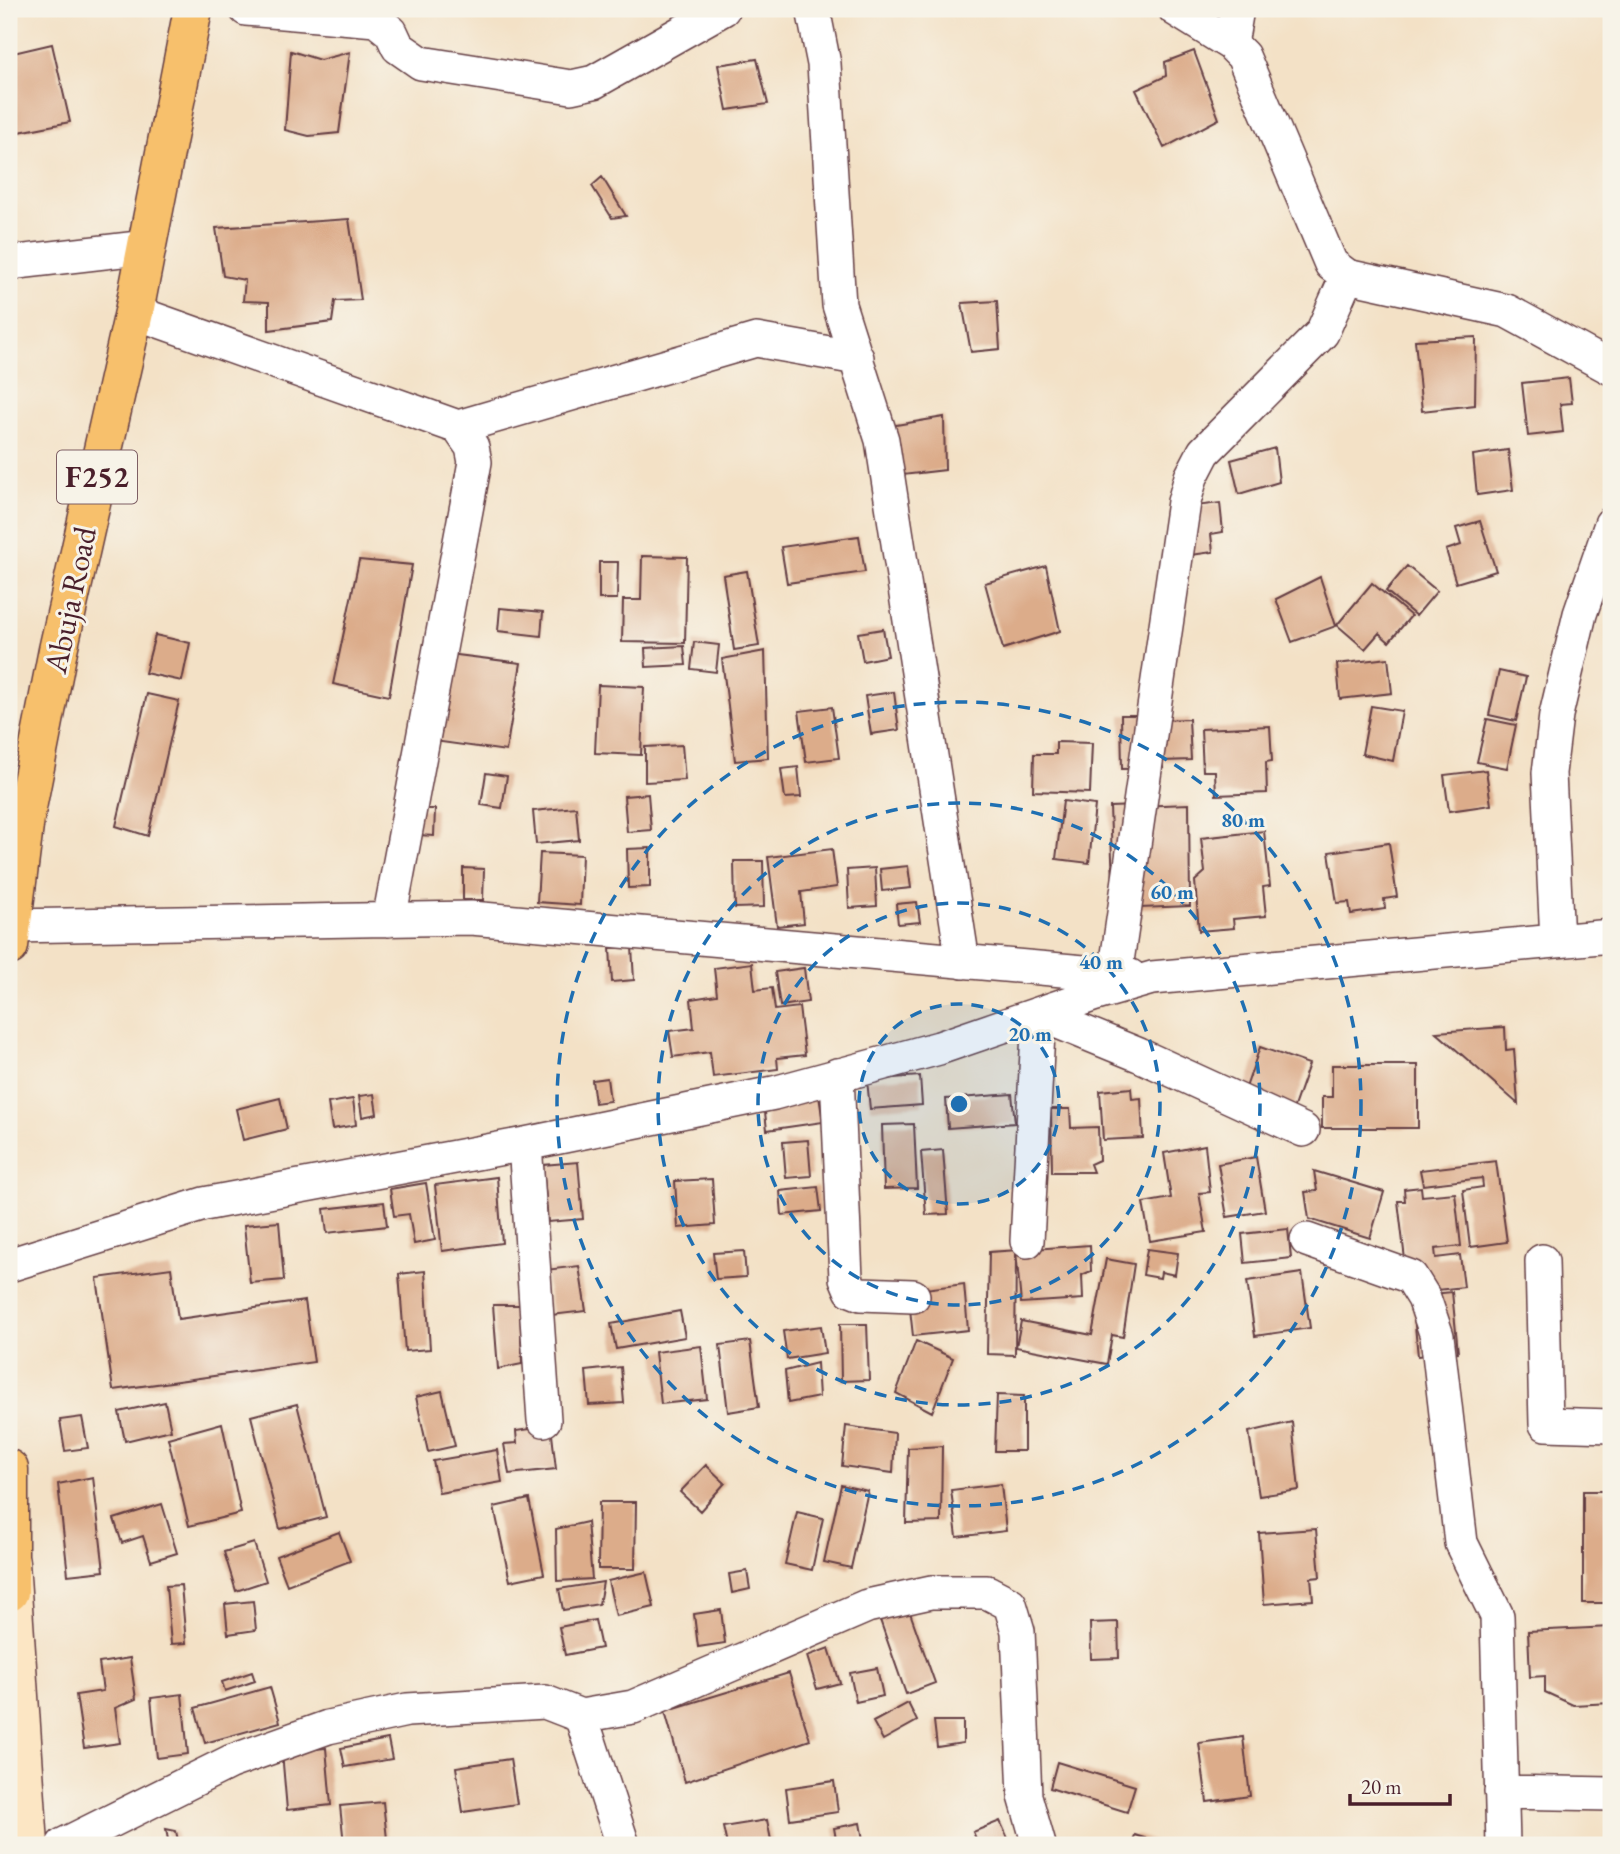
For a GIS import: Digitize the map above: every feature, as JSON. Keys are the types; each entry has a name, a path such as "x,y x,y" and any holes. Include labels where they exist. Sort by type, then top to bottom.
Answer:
{"main road":[{"name":"Abuja Road","path":"10,936 25,818 21,783 58,650 134,312 193,9"},
{"path":"9,1469 10,1577 29,1845"}],"street":[{"path":"246,9 376,20 391,32 398,47 421,62 571,87 594,82 723,9"},
{"path":"813,9 824,64 839,305 882,440 963,962"},
{"path":"1175,9 1231,44 1243,56 1331,264 1347,276 1507,312 1611,368"},
{"path":"1231,44 1237,9"},
{"path":"9,263 147,247"},
{"path":"1115,975 1184,502 1191,477 1204,452 1322,333 1347,276"},
{"path":"134,312 458,427 472,447 475,462 389,920"},
{"path":"458,427 756,341 857,358"},
{"path":"1557,941 1549,774 1556,715 1580,614 1611,524"},
{"path":"10,936 471,918 1152,978 1611,936"},
{"path":"9,1265 204,1204 525,1144 774,1093 939,1048 1093,995 1152,978"},
{"path":"1039,1014 1139,1055 1303,1130"},
{"path":"1027,1241 1039,1014"},
{"path":"837,1075 846,1278 851,1290 861,1294 914,1296"},
{"path":"525,1144 544,1420"},
{"path":"1307,1240 1410,1277 1424,1298 1437,1336 1461,1543 1497,1616 1503,1845"},
{"path":"1542,1261 1546,1424 1611,1426"},
{"path":"63,1845 230,1762 328,1727 407,1710 545,1702 581,1716 633,1707 867,1606 931,1592 987,1592 1010,1604 1018,1631 1025,1796 1039,1845"},
{"path":"581,1716 623,1845"},
{"path":"1501,1792 1611,1794"}],"building":[{"path":"52,44 70,122 14,133 9,114 9,54"},
{"path":"291,51 320,60 350,52 339,133 309,136 285,130"},
{"path":"1194,51 1219,119 1164,148 1136,90 1166,76 1165,62"},
{"path":"757,59 768,104 727,110 718,65"},
{"path":"602,177 626,216 612,218 592,186"},
{"path":"349,219 361,300 335,301 332,322 269,330 269,302 243,301 245,280 223,276 216,228"},
{"path":"997,301 1000,349 971,352 962,303"},
{"path":"1476,337 1475,405 1422,411 1415,340"},
{"path":"1569,378 1572,403 1560,404 1563,432 1528,436 1522,383"},
{"path":"944,417 945,470 894,476 878,428"},
{"path":"1275,448 1279,482 1239,494 1231,460"},
{"path":"1508,450 1513,490 1477,495 1473,455"},
{"path":"1220,503 1223,532 1211,534 1213,552 1176,557 1170,509"},
{"path":"1480,521 1496,571 1456,583 1446,550 1461,545 1456,528"},
{"path":"859,536 865,572 787,583 781,547"},
{"path":"1611,550 1611,603 1602,604 1597,552"},
{"path":"642,556 687,557 685,643 622,642 623,600 641,600"},
{"path":"359,560 412,565 389,696 333,684"},
{"path":"599,562 618,562 617,599 599,599"},
{"path":"1046,566 1060,631 1003,649 985,583"},
{"path":"1407,566 1437,591 1416,616 1386,591"},
{"path":"747,571 759,646 734,650 723,575"},
{"path":"1320,577 1336,626 1292,642 1276,599"},
{"path":"1372,583 1411,616 1389,642 1379,633 1365,649 1337,625"},
{"path":"500,608 543,612 541,636 498,631"},
{"path":"883,629 888,656 863,661 858,633"},
{"path":"155,635 190,643 182,681 145,673"},
{"path":"694,642 719,645 716,672 691,669"},
{"path":"684,646 686,665 646,667 645,648"},
{"path":"765,651 768,758 735,761 722,659"},
{"path":"449,654 521,663 506,751 434,741"},
{"path":"1388,658 1392,693 1340,699 1337,664"},
{"path":"1499,671 1526,677 1516,721 1489,715"},
{"path":"598,685 644,687 641,755 595,753"},
{"path":"894,692 899,730 871,734 865,696"},
{"path":"147,694 179,701 148,836 116,826"},
{"path":"1371,706 1402,711 1393,761 1362,754"},
{"path":"832,707 839,758 806,762 799,711"},
{"path":"1121,715 1149,715 1158,720 1189,719 1191,760 1162,761 1163,768 1122,769"},
{"path":"1487,719 1516,725 1507,768 1477,762"},
{"path":"1270,726 1272,761 1266,762 1267,793 1216,795 1215,771 1203,771 1201,729"},
{"path":"1056,742 1092,743 1090,793 1033,791 1034,754 1056,754"},
{"path":"682,745 685,780 645,782 645,747"},
{"path":"798,767 801,797 785,798 781,769"},
{"path":"1486,770 1491,805 1449,811 1444,775"},
{"path":"486,773 507,776 502,808 481,805"},
{"path":"648,794 651,830 627,832 624,796"},
{"path":"1063,801 1095,805 1089,863 1056,859"},
{"path":"1189,804 1190,906 1114,909 1110,807"},
{"path":"576,807 579,840 536,844 533,811"},
{"path":"419,809 435,809 434,836 418,835"},
{"path":"1264,831 1270,886 1263,887 1266,916 1233,919 1234,928 1199,931 1195,881 1205,872 1201,838"},
{"path":"1389,843 1397,897 1384,899 1385,909 1351,914 1349,902 1337,903 1329,852"},
{"path":"650,848 650,887 628,888 627,849"},
{"path":"832,849 837,887 801,892 804,923 777,926 768,857"},
{"path":"540,853 582,855 580,905 537,902"},
{"path":"734,861 763,861 764,907 735,908"},
{"path":"908,866 911,888 882,891 880,869"},
{"path":"463,868 484,869 483,900 463,900"},
{"path":"875,868 877,906 849,908 847,870"},
{"path":"917,902 920,922 898,924 896,904"},
{"path":"632,947 634,980 612,982 610,948"},
{"path":"752,963 755,990 772,988 775,1010 799,1007 805,1055 777,1058 778,1069 713,1077 710,1052 673,1057 669,1031 694,1028 691,999 717,995 714,968"},
{"path":"804,968 808,1002 780,1006 775,972"},
{"path":"1505,1027 1506,1050 1514,1049 1518,1104 1436,1032"},
{"path":"1260,1047 1309,1064 1290,1118 1241,1102"},
{"path":"1332,1065 1418,1065 1418,1128 1322,1128 1322,1097 1332,1097"},
{"path":"920,1076 922,1105 870,1109 867,1080"},
{"path":"607,1078 610,1101 595,1103 592,1080"},
{"path":"1131,1088 1132,1099 1141,1098 1143,1138 1103,1140 1100,1091"},
{"path":"374,1094 377,1114 362,1117 359,1096"},
{"path":"1012,1094 1015,1123 948,1128 946,1099"},
{"path":"819,1096 823,1122 767,1130 764,1103"},
{"path":"280,1098 287,1129 243,1140 236,1109"},
{"path":"353,1099 356,1125 332,1129 328,1103"},
{"path":"1051,1109 1070,1109 1071,1128 1098,1127 1099,1160 1090,1164 1093,1172 1052,1172"},
{"path":"914,1124 917,1188 884,1189 882,1125"},
{"path":"808,1140 811,1176 786,1178 783,1142"},
{"path":"1205,1145 1210,1192 1199,1193 1206,1232 1150,1241 1143,1203 1171,1198 1164,1153"},
{"path":"943,1150 948,1214 926,1215 921,1152"},
{"path":"1256,1157 1265,1211 1227,1217 1218,1164"},
{"path":"1496,1161 1507,1242 1470,1247 1463,1190 1483,1187 1482,1178 1423,1185 1420,1170"},
{"path":"578,1162 583,1219 548,1222 543,1165"},
{"path":"1314,1171 1384,1192 1370,1238 1309,1219 1305,1192 1317,1191"},
{"path":"497,1177 502,1243 442,1251 435,1185"},
{"path":"712,1179 715,1225 678,1228 675,1181"},
{"path":"426,1183 435,1240 414,1244 409,1214 394,1216 390,1189"},
{"path":"818,1187 821,1211 782,1215 780,1191"},
{"path":"1421,1187 1422,1196 1455,1193 1461,1246 1435,1249 1436,1258 1460,1255 1464,1287 1409,1293 1398,1201 1405,1201 1404,1189"},
{"path":"384,1202 387,1226 327,1233 324,1209"},
{"path":"279,1222 284,1280 250,1283 244,1225"},
{"path":"1288,1229 1291,1258 1245,1263 1242,1234"},
{"path":"1090,1245 1091,1271 1082,1275 1083,1299 1021,1303 1016,1251 1015,1355 987,1354 989,1252"},
{"path":"1147,1249 1178,1253 1175,1275 1161,1272 1160,1278 1143,1275"},
{"path":"744,1251 746,1277 716,1279 713,1253"},
{"path":"1106,1259 1134,1264 1123,1337 1112,1335 1107,1364 1016,1347 1021,1321 1092,1335"},
{"path":"579,1266 586,1311 552,1315 545,1270"},
{"path":"171,1268 178,1319 305,1301 314,1362 113,1390 97,1278"},
{"path":"425,1271 430,1349 405,1351 399,1274"},
{"path":"1302,1273 1310,1328 1255,1336 1247,1281"},
{"path":"964,1284 968,1330 913,1336 908,1291"},
{"path":"1452,1292 1458,1352 1418,1356 1412,1296"},
{"path":"493,1305 520,1305 522,1364 498,1369"},
{"path":"680,1311 685,1337 616,1349 611,1324"},
{"path":"840,1324 867,1324 869,1380 841,1381"},
{"path":"821,1326 825,1353 787,1359 783,1331"},
{"path":"750,1341 759,1407 728,1412 720,1345"},
{"path":"916,1341 953,1358 932,1412 896,1393"},
{"path":"701,1346 707,1399 661,1404 655,1352"},
{"path":"817,1363 819,1397 788,1403 785,1371"},
{"path":"621,1367 624,1403 589,1405 586,1371"},
{"path":"442,1391 455,1446 428,1452 416,1397"},
{"path":"997,1395 1024,1396 1024,1451 995,1451"},
{"path":"165,1402 171,1430 125,1441 119,1412"},
{"path":"297,1404 326,1517 280,1529 251,1416"},
{"path":"82,1417 88,1448 65,1451 60,1420"},
{"path":"1292,1422 1299,1490 1259,1496 1249,1432"},
{"path":"222,1423 241,1513 189,1526 168,1438"},
{"path":"551,1426 556,1469 509,1474 504,1444 517,1443 516,1431"},
{"path":"846,1426 895,1433 893,1473 842,1466"},
{"path":"942,1446 941,1522 906,1523 908,1448"},
{"path":"497,1450 502,1482 439,1493 433,1461"},
{"path":"706,1465 725,1483 700,1511 680,1492"},
{"path":"93,1477 104,1571 68,1575 58,1484"},
{"path":"1001,1484 1006,1531 957,1537 951,1490"},
{"path":"841,1485 868,1491 851,1568 824,1562"},
{"path":"1583,1491 1611,1491 1611,1603 1583,1603"},
{"path":"529,1499 544,1574 510,1581 494,1507"},
{"path":"599,1502 636,1502 635,1569 598,1569"},
{"path":"162,1504 177,1553 151,1561 143,1536 122,1543 114,1519"},
{"path":"797,1512 823,1518 812,1570 785,1564"},
{"path":"587,1522 592,1579 557,1581 556,1529"},
{"path":"1316,1529 1320,1577 1311,1578 1313,1600 1264,1604 1259,1533"},
{"path":"339,1532 350,1561 287,1585 276,1556"},
{"path":"254,1543 266,1581 236,1591 224,1552"},
{"path":"747,1571 750,1589 732,1593 729,1574"},
{"path":"646,1572 654,1607 616,1616 608,1581"},
{"path":"603,1582 599,1604 563,1610 559,1589"},
{"path":"181,1585 186,1643 171,1644 166,1586"},
{"path":"253,1601 256,1630 228,1634 225,1604"},
{"path":"908,1607 935,1683 906,1694 879,1617"},
{"path":"721,1610 725,1643 698,1647 694,1614"},
{"path":"595,1620 601,1648 565,1655 559,1627"},
{"path":"1118,1622 1119,1658 1091,1659 1090,1623"},
{"path":"1611,1627 1611,1703 1573,1705 1545,1692 1545,1676 1530,1677 1528,1631"},
{"path":"829,1648 840,1683 817,1689 807,1656"},
{"path":"130,1658 136,1699 115,1708 120,1743 84,1748 76,1695 103,1691 99,1663"},
{"path":"877,1668 883,1696 856,1702 850,1673"},
{"path":"252,1672 255,1681 225,1691 222,1682"},
{"path":"789,1673 810,1740 685,1782 665,1711"},
{"path":"270,1687 280,1722 205,1743 195,1708"},
{"path":"182,1694 188,1754 157,1758 151,1698"},
{"path":"908,1703 917,1721 883,1740 873,1722"},
{"path":"934,1721 963,1721 963,1743 937,1747"},
{"path":"1243,1737 1250,1796 1207,1802 1199,1743"},
{"path":"388,1739 392,1759 345,1767 341,1748"},
{"path":"326,1748 331,1805 287,1810 282,1752"},
{"path":"510,1759 517,1804 463,1812 456,1767"},
{"path":"1057,1762 1135,1786 1127,1812 1050,1788"},
{"path":"834,1781 838,1812 790,1819 786,1788"},
{"path":"383,1802 387,1839 344,1844 340,1806"},
{"path":"767,1820 772,1845 727,1845 723,1827"},
{"path":"1000,1821 1011,1845 979,1845 973,1832"},
{"path":"860,1823 864,1845 837,1845 834,1828"},
{"path":"166,1829 176,1831 179,1845 169,1845"},
{"path":"1135,1835 1166,1845 1132,1845"}]}
